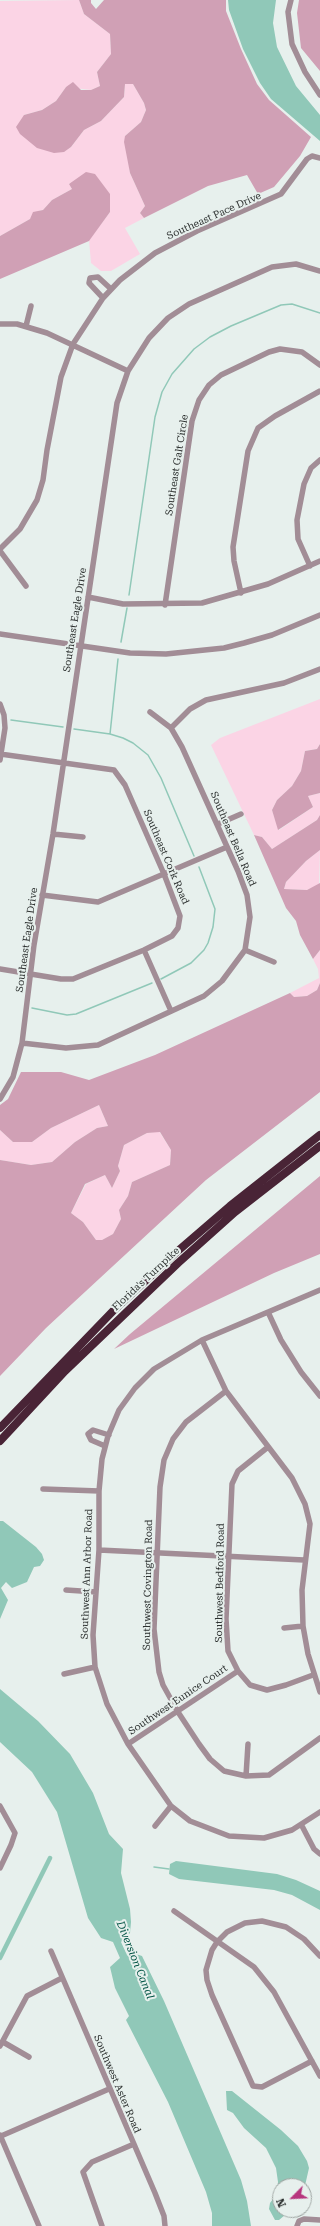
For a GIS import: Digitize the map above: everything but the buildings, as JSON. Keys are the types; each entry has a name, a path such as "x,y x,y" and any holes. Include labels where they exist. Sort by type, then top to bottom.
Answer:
{"highway":[{"name":"Florida's Turnpike","path":"0,1428 114,1310 172,1256 230,1206 320,1135"},
{"name":"Florida's Turnpike","path":"0,1441 65,1371 160,1278 235,1212 320,1146"}],"street":[{"path":"291,0 288,12 292,44 305,72 320,96"},
{"name":"Southeast Pace Drive","path":"0,550 20,529 37,500 43,480 49,436 61,377 73,344 103,298 138,264 155,253 197,231 281,194 308,159 312,156 320,158"},
{"name":"Southeast Eagle Drive","path":"0,1099 13,1077 22,1043 30,973 53,834 117,403 128,371 149,338 168,318 189,304 272,267 296,264 320,271"},
{"path":"103,298 90,283 90,278 98,277 111,289"},
{"path":"26,326 32,306"},
{"path":"0,324 26,326 73,344 128,371"},
{"name":"Southeast Galt Circle","path":"165,605 192,421 199,400 210,385 221,375 269,352 280,349 302,352 320,365"},
{"path":"242,593 234,561 233,548 248,451 258,428 274,416 320,391"},
{"path":"310,566 298,539 297,520 304,484 311,468 320,460"},
{"path":"0,550 26,586"},
{"path":"88,597 123,604 165,605 202,603 242,593 268,584 320,561"},
{"path":"0,634 130,653 193,652 244,643 272,635 320,615"},
{"path":"171,728 190,709 206,700 284,683 320,669"},
{"path":"0,704 5,728 0,756"},
{"name":"Southeast Bella Road","path":"22,1043 66,1048 98,1045 204,996 222,981 245,950 250,917 247,895 193,768 171,728 150,712"},
{"name":"Southeast Cork Road","path":"0,756 63,762 114,770 119,775 164,874 180,916 178,928 172,936 144,950 73,979 61,979 0,969"},
{"path":"218,824 241,814"},
{"path":"53,834 83,837"},
{"path":"42,895 70,900 98,902 227,846"},
{"path":"144,950 172,1011"},
{"path":"245,950 274,962"},
{"name":"Southwest Ann Arbor Road","path":"320,1290 202,1340 154,1369 135,1388 119,1410 108,1435 102,1459 99,1491 99,1550 93,1636 95,1667 107,1704 128,1744 171,1806 190,1821 229,1836 264,1838 279,1836 302,1826 320,1812"},
{"path":"268,1312 281,1340 301,1372 320,1396"},
{"path":"202,1340 226,1392 292,1478 305,1504 310,1524 304,1560 302,1590 303,1626 313,1675 320,1692"},
{"name":"Southwest Covington Road","path":"226,1392 192,1417 173,1439 164,1460 160,1488 154,1629 155,1654 163,1685 178,1712 210,1759 224,1771 246,1776 269,1775 320,1738"},
{"path":"105,1446 91,1440 88,1434 93,1430 108,1435"},
{"name":"Southwest Bedford Road","path":"268,1447 238,1471 232,1484 228,1557 228,1651 238,1671 250,1685 266,1690 286,1685 313,1675"},
{"path":"43,1489 99,1491"},
{"path":"99,1550 304,1560"},
{"path":"66,1590 96,1592"},
{"path":"284,1628 303,1626"},
{"path":"64,1674 95,1667"},
{"name":"Southwest Eunice Court","path":"128,1744 238,1671"},
{"path":"246,1776 248,1744"},
{"path":"0,1806 14,1833 11,1846 0,1868"},
{"path":"155,1826 171,1806"},
{"path":"302,1826 314,1849 320,1854"},
{"path":"174,1911 254,1967 274,1992 320,2076"},
{"path":"312,2061 260,2088 251,2084 208,1985 207,1964 217,1942 227,1932 240,1924 262,1921 286,1927 304,1939 320,1956"},
{"name":"Southwest Aster Road","path":"51,1951 164,2216 164,2226"},
{"path":"30,2057 1,2044 27,1996 62,1978"},
{"path":"39,2226 0,2135 109,2090"},
{"path":"102,2226 83,2172 92,2162 134,2144"},
{"path":"298,2223 304,2219 320,2220"}],"shaded area":[{"path":"79,0 84,14 110,34 111,54 97,72 100,86 91,90 66,87 56,101 42,110 24,115 63,152 71,147 84,130 101,121 124,97 125,84 133,84 144,103 146,110 141,122 125,136 130,173 145,206 140,213 144,218 125,228 140,254 111,271 101,271 91,263 89,240 110,212 69,183 72,189 52,200 43,210 39,211 30,219 0,236 0,1"},
{"path":"79,0 91,0 91,3 96,9 104,0 226,0 226,11 257,84 269,100 311,137 300,156 274,187 258,194 247,175 208,186 144,218 140,213 145,206 130,173 124,142 125,136 141,122 146,110 144,103 133,84 125,84 124,97 101,121 84,130 71,147 64,152 54,153 37,148 20,134 16,127 24,115 42,110 56,101 66,87 73,82 81,90 91,90 100,86 97,72 111,54 110,34 84,14"},
{"path":"299,0 320,0 320,71 301,48 297,13"},
{"path":"86,172 95,174 110,194 110,212 89,241 0,279 0,236 30,219 33,212 43,210 52,200 72,189 69,184"},
{"path":"320,699 320,744 317,749 305,751 301,771 292,786 277,800 272,810 279,830 313,807 308,796 320,793 320,815 317,820 272,849 262,837 254,835 211,745 220,738"},
{"path":"320,744 320,793 308,796 313,807 278,830 272,810 277,800 292,786 301,771 305,751 317,749"},
{"path":"320,815 320,850 306,861 286,882 284,889 307,890 320,883 320,950 313,959 300,935 296,921 286,908 254,835 262,837 272,849 317,820"},
{"path":"320,850 319,885 307,890 284,889 286,882 306,861"},
{"path":"320,950 320,983 317,990 307,996 294,997 290,993 319,978 318,969 313,959"},
{"path":"320,983 320,1092 206,1180 46,1328 0,1376 0,1160 31,1165 52,1162 75,1142 97,1128 108,1126 99,1105 51,1128 32,1142 13,1142 0,1130 0,1105 8,1099 21,1072 61,1072 89,1080 155,1055 290,993 294,997 307,996 317,990","holes":["160,1132 171,1150 170,1165 132,1182 128,1196 119,1210 121,1219 113,1234 102,1240 96,1240 83,1222 71,1213 85,1184 105,1175 112,1188 120,1171 118,1166 124,1145 147,1133"]},
{"path":"99,1105 108,1126 97,1128 75,1142 52,1162 31,1165 0,1160 0,1130 13,1142 32,1142 51,1128"},
{"path":"159,1131 171,1150 170,1165 132,1182 128,1196 119,1210 121,1219 113,1234 102,1240 96,1240 83,1222 71,1213 86,1184 105,1175 112,1188 120,1171 118,1166 124,1145 147,1133"},
{"path":"320,1176 320,1254 274,1273 114,1349 130,1334"}],"water":[{"path":"228,0 276,0 273,23 277,47 296,86 320,115 320,141 271,99 260,83 243,49 229,10"},
{"path":"0,1521 3,1521 36,1547 42,1554 44,1560 40,1566 34,1567 27,1582 12,1588 6,1582 1,1588 8,1600 0,1619"},
{"name":"Diversion Canal","path":"0,1689 38,1721 70,1754 93,1793 109,1834 123,1849 121,1873 130,1909 131,1922 130,1933 121,1942 127,1955 130,1957 136,1954 142,1956 164,2001 241,2180 247,2201 251,2226 212,2226 212,2213 206,2192 168,2102 126,2020 129,2016 115,1988 110,1967 120,1958 113,1942 101,1938 88,1918 57,1812 32,1772 0,1742"},
{"path":"176,1861 277,1874 296,1880 320,1891 320,1910 292,1895 274,1890 179,1879 169,1874 170,1864"},
{"path":"226,2091 232,2091 281,2130 298,2146 307,2161 309,2168 307,2178 277,2178 276,2168 266,2148 244,2128 233,2113 227,2110"},
{"path":"272,2200 272,2214 269,2209"},
{"path":"274,2218 281,2218 279,2220 275,2220"}],"waterway":[{"path":"129,595 155,417 162,392 172,374 194,349 210,337 231,326 281,305 292,304 320,313"},
{"path":"121,642 127,608"},
{"path":"110,734 118,659"},
{"path":"11,720 63,727"},
{"path":"74,729 110,734 123,738 133,743 148,755 161,778 194,856"},
{"path":"161,979 191,963 204,950 208,943 213,927 215,909 199,867"},
{"path":"32,1008 67,1015 76,1014 152,983"},
{"path":"0,1958 50,1858"},
{"path":"154,1867 169,1869"}]}
